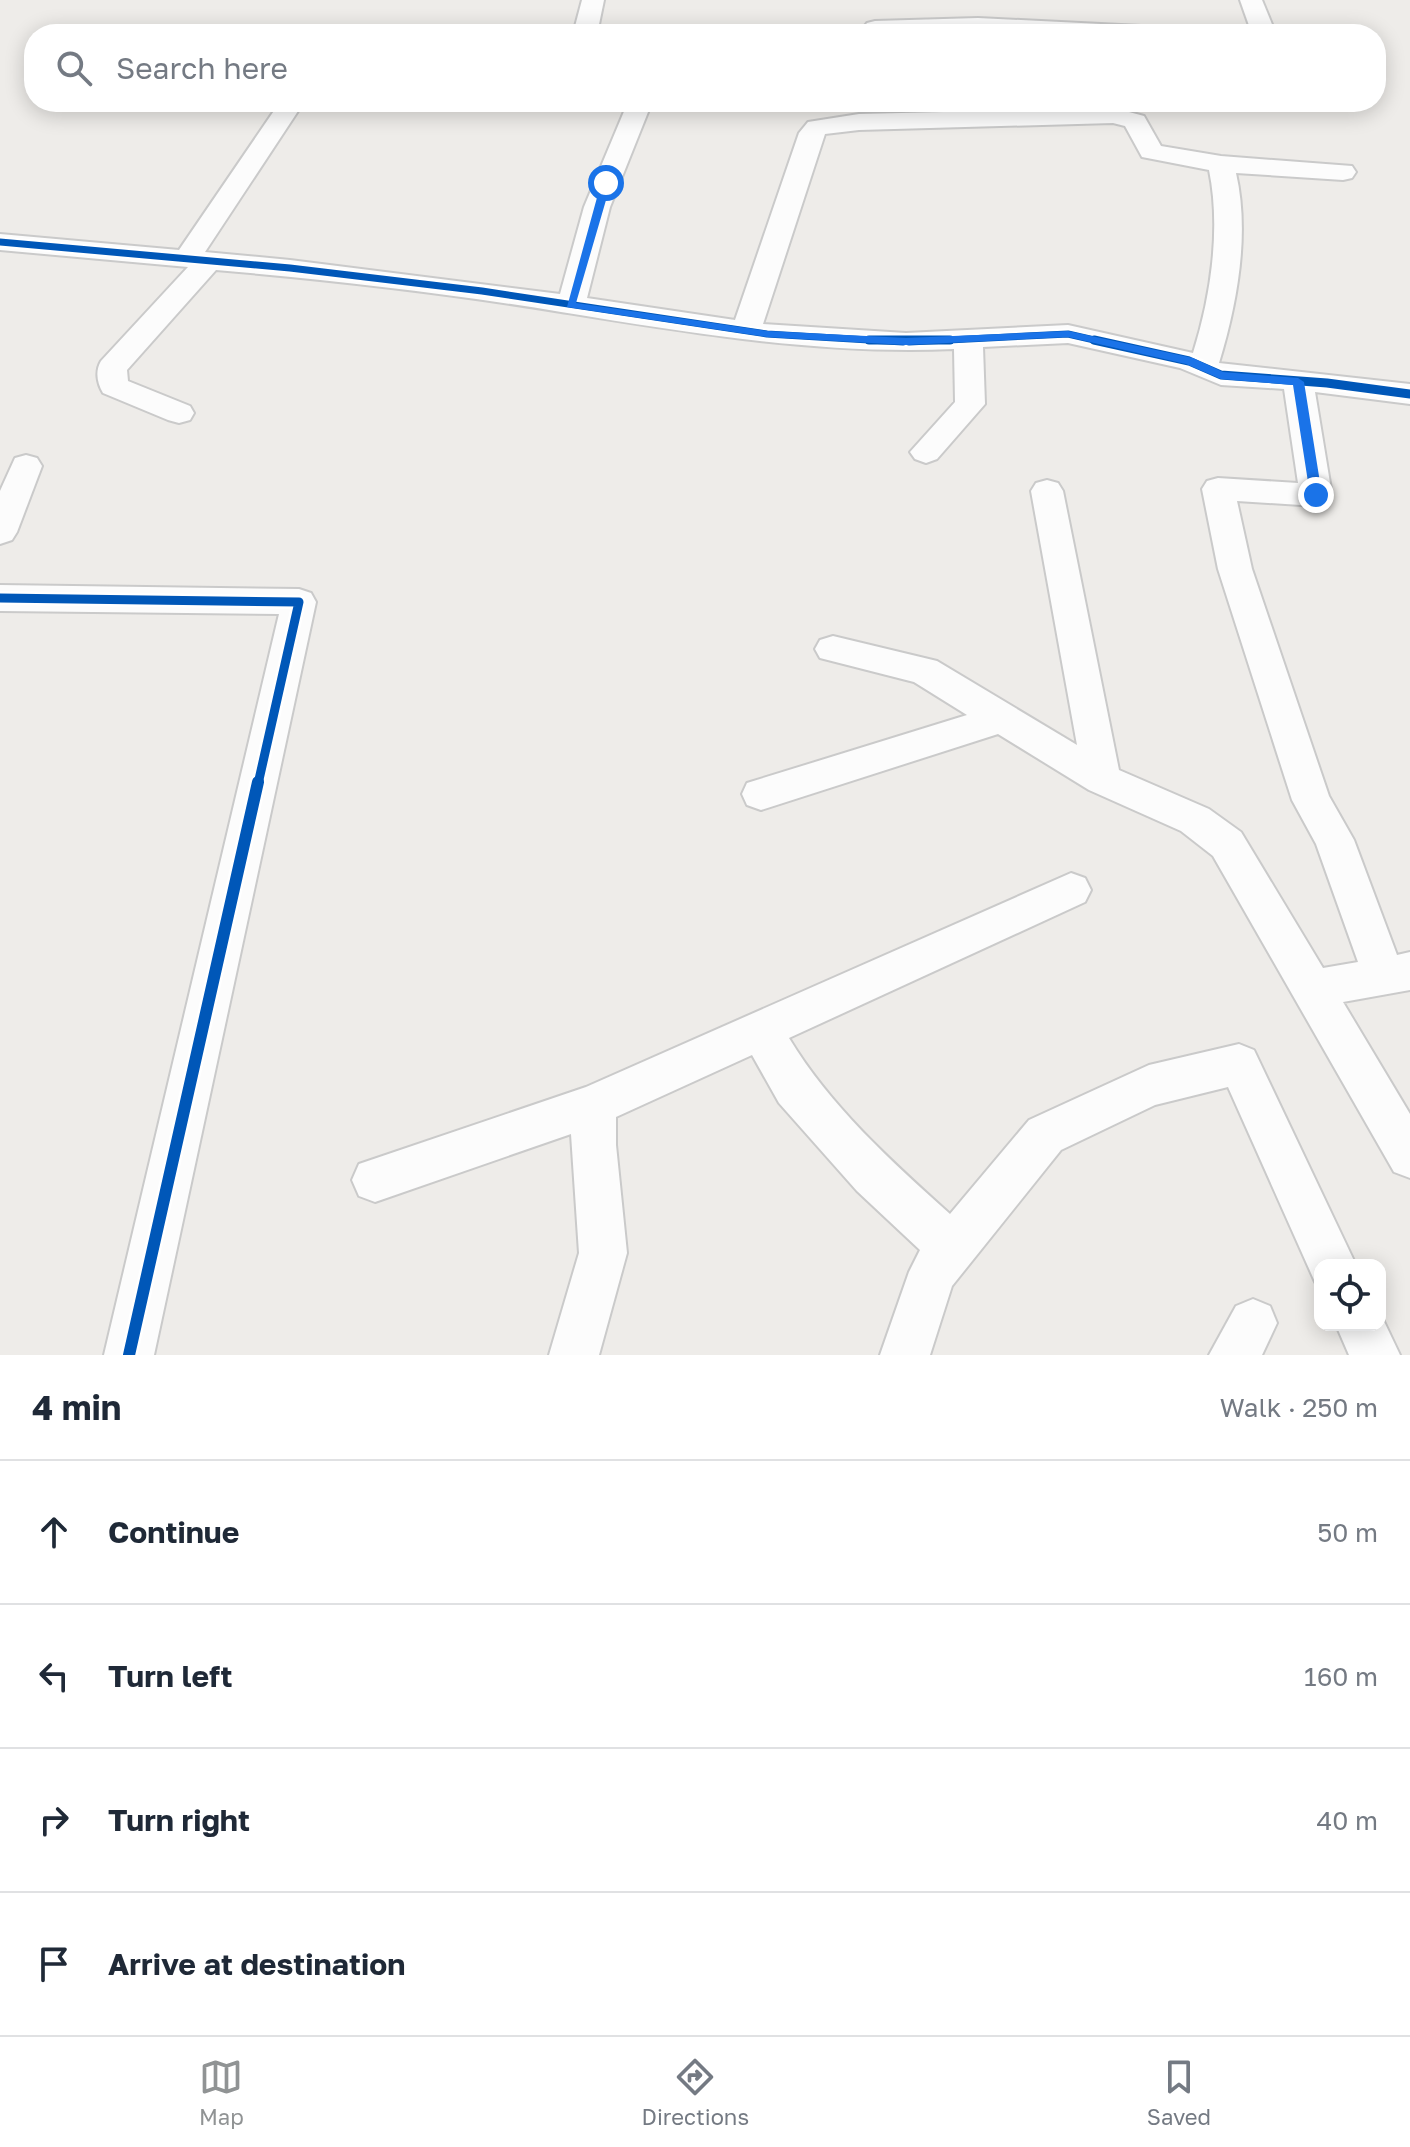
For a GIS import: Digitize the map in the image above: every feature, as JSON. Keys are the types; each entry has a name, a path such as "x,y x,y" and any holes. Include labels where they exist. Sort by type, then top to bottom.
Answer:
{"street":[{"path":"587,24 593,0"},
{"path":"877,24 879,0"},
{"path":"963,24 972,0"},
{"path":"1251,0 1260,24"},
{"path":"179,413 114,386 112,368 198,260 286,112"},
{"path":"571,305 597,207 636,112"},
{"path":"746,331 812,133 817,127 856,112 1114,115 1135,121 1151,152 1221,164 1343,172"},
{"path":"1203,367 1220,313 1229,201 1221,164"},
{"path":"0,242 482,291 746,331 906,342 1068,334 1189,361 1221,375 1243,379 1410,394"},
{"path":"926,452 970,404 968,338"},
{"path":"1298,382 1316,495 1218,489 1235,569 1311,800 1334,840 1397,973 1312,989"},
{"path":"0,532 26,466"},
{"path":"1047,491 1102,779"},
{"path":"0,598 299,602 129,1355"},
{"path":"833,649 924,671 1102,779 1195,820 1227,844 1410,1156"},
{"path":"761,794 1003,718"},
{"path":"375,1180 594,1105 1071,890"},
{"path":"761,1030 795,1088 873,1175 952,1248"},
{"path":"905,1355 933,1272 1045,1135 1149,1086 1239,1064 1329,1259"},
{"path":"574,1355 603,1253 593,1145 594,1105"},
{"path":"1363,1331 1375,1355"}],"cycle path":[{"path":"0,242 290,268 482,291 767,334 906,342 1068,334 1189,361 1221,375 1327,383 1410,394"},
{"path":"0,598 299,602 129,1355"}],"route":[{"path":"606,183 571,305 767,334 906,342 1068,334 1189,361 1221,375 1298,382 1316,495"}]}
